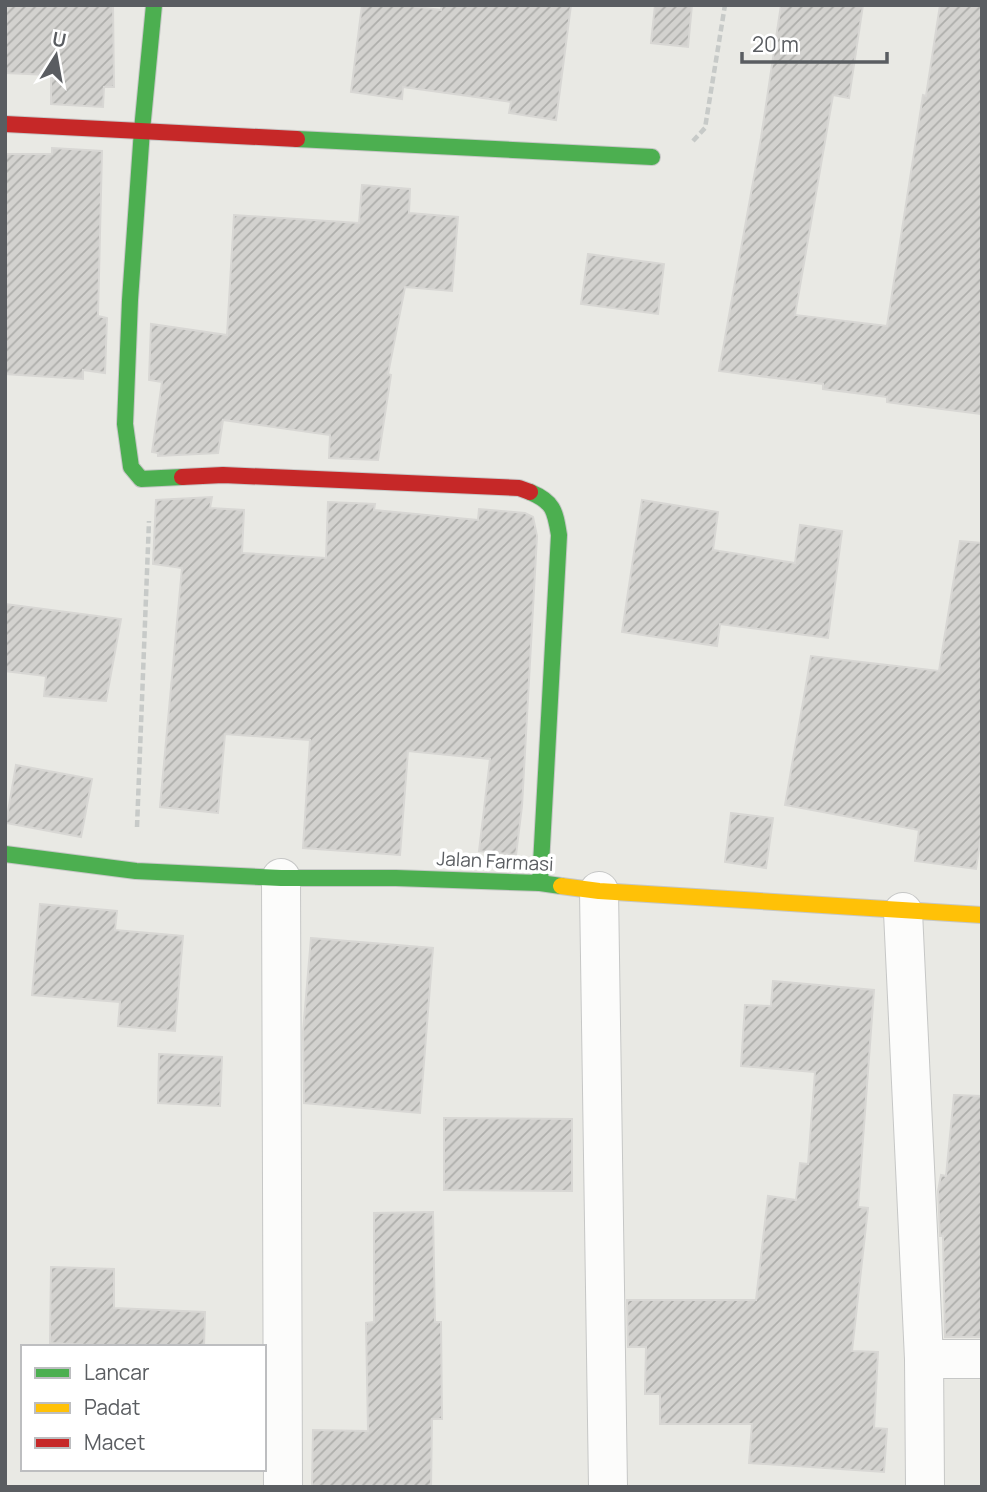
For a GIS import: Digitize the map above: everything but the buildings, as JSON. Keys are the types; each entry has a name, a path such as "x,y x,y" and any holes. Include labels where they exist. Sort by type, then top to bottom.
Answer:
{"street":[{"path":"154,5 130,300 124,424 131,467 141,478 150,479 223,475 519,488 543,497 555,507 559,535 540,883"},
{"path":"5,124 652,158"},
{"name":"Jalan Farmasi","path":"5,854 136,871 281,878 396,878 540,883 598,891 982,915"},
{"path":"281,878 284,1487"},
{"path":"598,891 608,1487"},
{"path":"903,912 924,1359 925,1487"},
{"path":"924,1359 982,1359"}],"path":[{"path":"652,158 684,152 705,128 725,5"},
{"path":"136,871 150,479"}],"traffic: fast":[{"path":"154,5 130,300 125,424 131,467 141,479 182,477"},
{"path":"297,139 652,157"},
{"path":"530,492 552,508 559,535 540,883"},
{"path":"5,854 136,871 281,878 396,878 540,883 561,886"}],"traffic: slow":[{"path":"561,886 599,891 982,915"}],"traffic: jam":[{"path":"5,124 297,139"},
{"path":"182,477 223,475 519,488 530,492"}]}
